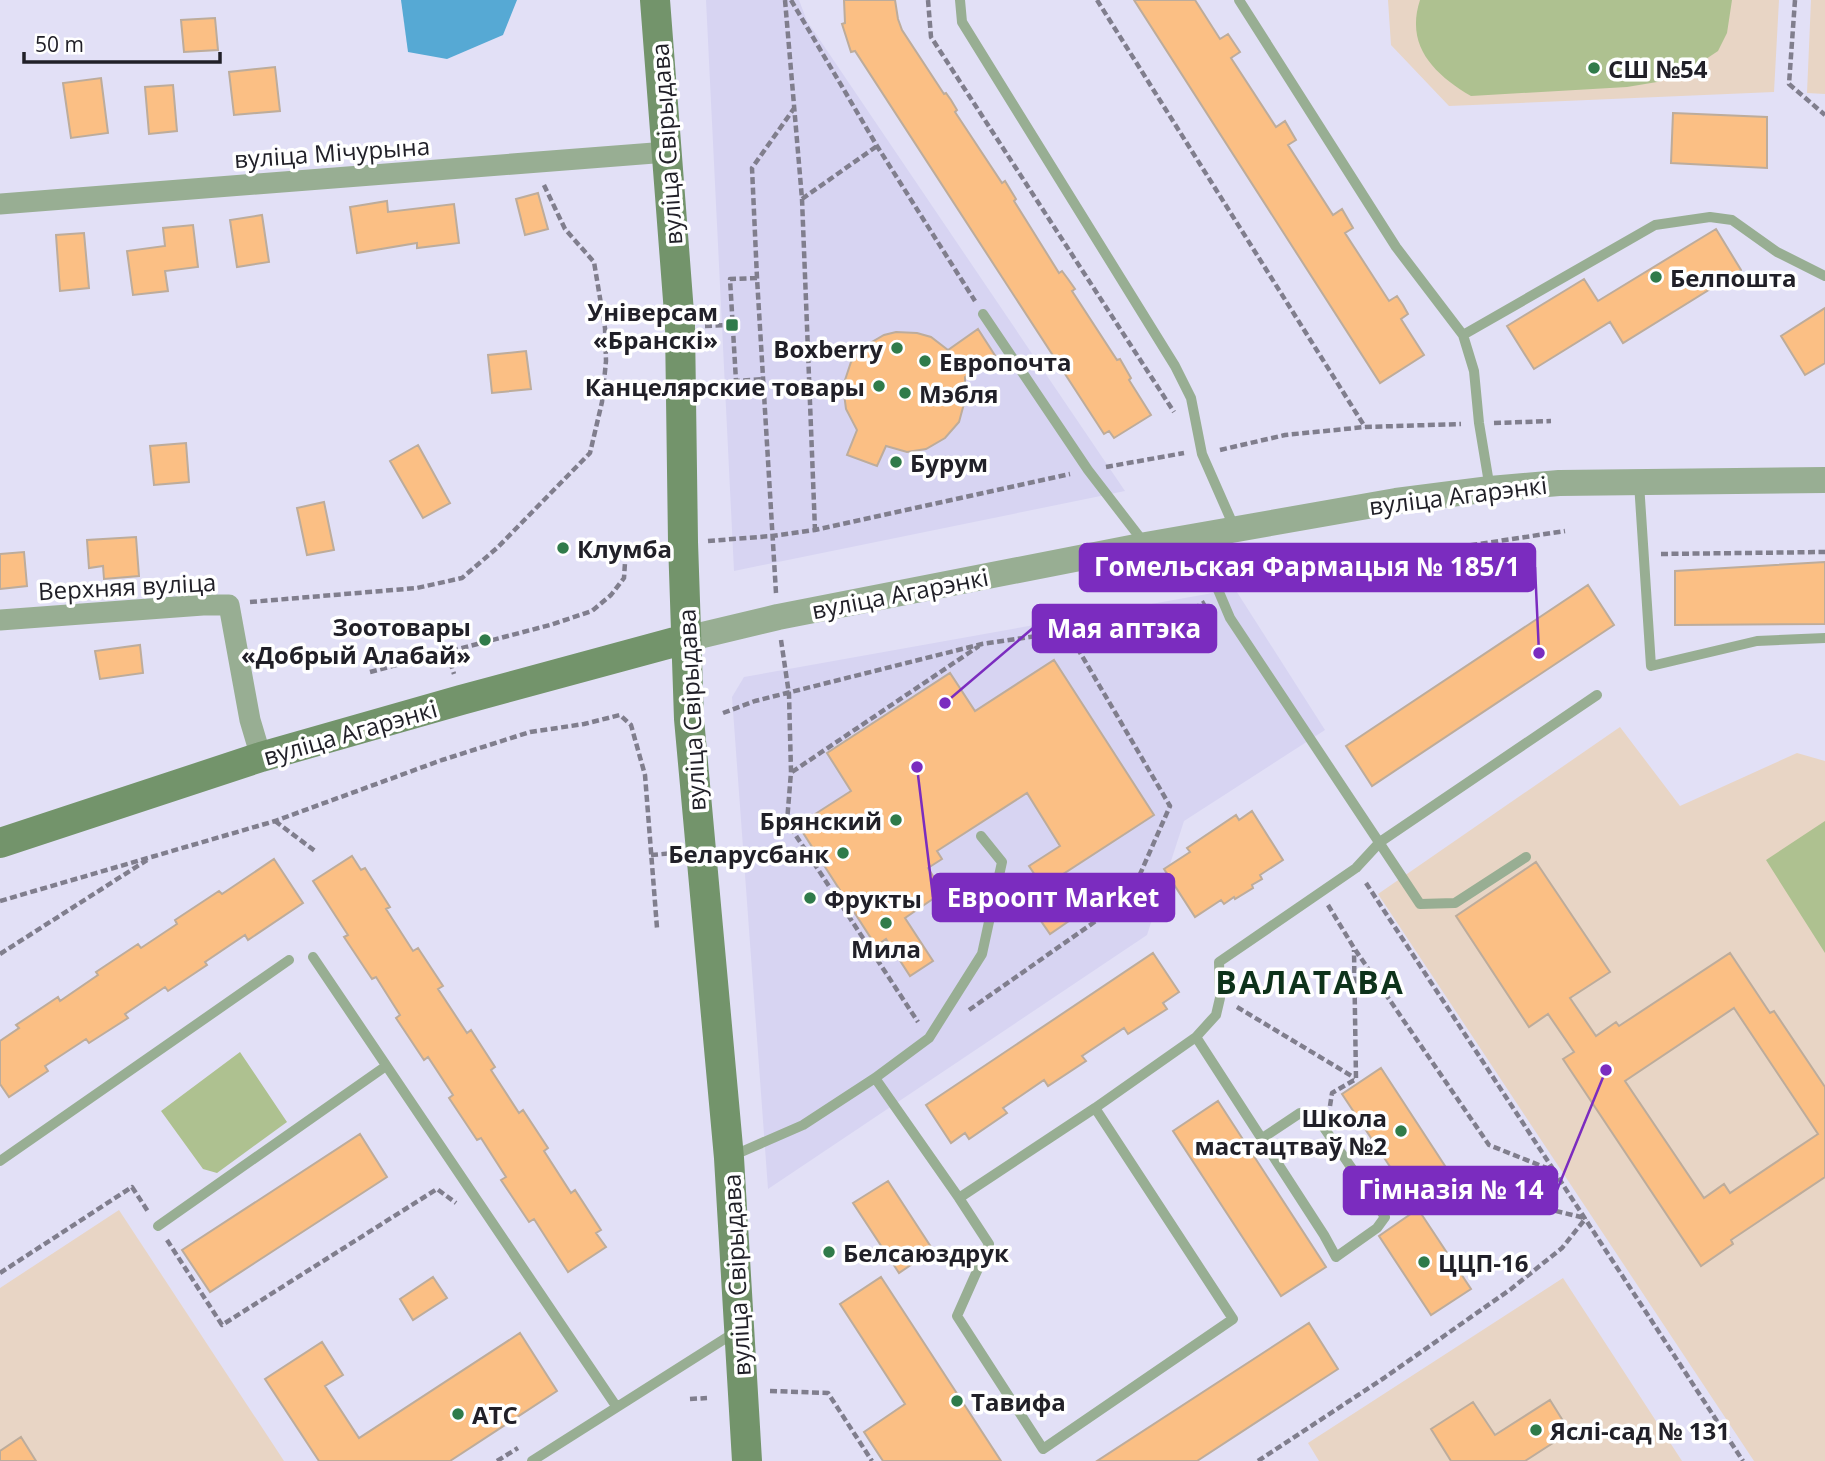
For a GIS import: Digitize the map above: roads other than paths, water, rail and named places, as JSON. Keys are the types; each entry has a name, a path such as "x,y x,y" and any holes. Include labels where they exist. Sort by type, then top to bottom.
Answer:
{"main road":[{"name":"вуліца Свірыдава","path":"655,0 680,327 683,542 690,733 729,1158 747,1461"},
{"name":"вуліца Агарэнкі","path":"0,843 261,757 461,699 686,639"}],"street":[{"name":"вуліца Мічурына","path":"0,204 667,152"},
{"name":"вуліца Агарэнкі","path":"686,639 778,617 1146,545 1396,501 1559,483 1825,480"},
{"name":"Верхняя вуліца","path":"0,620 203,604 229,605 250,720 261,757"}],"lane":[{"path":"960,0 962,22 1175,366 1191,398 1202,454 1235,529"},
{"path":"1239,0 1396,247 1463,335 1474,371 1490,489"},
{"path":"1463,335 1655,225 1710,217 1732,220 1777,251 1825,276"},
{"path":"983,314 1088,470 1146,545"},
{"path":"1639,483 1651,666 1757,641 1825,638"},
{"path":"1195,537 1230,618 1420,904 1455,903 1526,857"},
{"path":"959,1198 1196,1037 1216,1015 1220,998 1219,962 1356,868 1380,842 1597,695"},
{"path":"729,1158 803,1125 875,1078 929,1038 982,954 1002,862 981,836"},
{"path":"313,957 616,1406"},
{"path":"0,1161 289,960"},
{"path":"1196,1037 1336,1257 1377,1228 1385,1217 1318,1119 1300,1113 1261,1139"},
{"path":"158,1226 386,1066"},
{"path":"875,1078 989,1244 957,1316 1043,1449 1233,1319 1095,1108"},
{"path":"532,1461 739,1329"}],"water":[{"path":"401,0 517,0 503,35 447,59 408,52"}],"place":[{"name":"СШ №54","path":"1594,68"},
{"name":"Белпошта","path":"1656,277"},
{"name":"Універсам «Бранскі»","path":"732,325"},
{"name":"Boxberry","path":"897,348"},
{"name":"Европочта","path":"925,361"},
{"name":"Канцелярские товары","path":"879,386"},
{"name":"Мэбля","path":"905,393"},
{"name":"Бурум","path":"896,462"},
{"name":"Клумба","path":"563,548"},
{"name":"Зоотовары «Добрый Алабай»","path":"485,640"},
{"name":"Гомельская Фармацыя № 185/1","path":"1539,653"},
{"name":"Мая аптэка","path":"945,703"},
{"name":"Евроопт Market","path":"917,767"},
{"name":"Брянский","path":"896,820"},
{"name":"Беларусбанк","path":"843,853"},
{"name":"Фрукты","path":"810,898"},
{"name":"Мила","path":"886,923"},
{"name":"Гімназія № 14","path":"1606,1070"},
{"name":"Школа мастацтваў №2","path":"1401,1131"},
{"name":"Белсаюздрук","path":"829,1252"},
{"name":"ЦЦП-16","path":"1424,1262"},
{"name":"Тавифа","path":"957,1401"},
{"name":"АТС","path":"458,1414"},
{"name":"Яслі-сад № 131","path":"1536,1430"}],"district":[{"name":"ВАЛАТАВА","path":"1310,981"}]}
